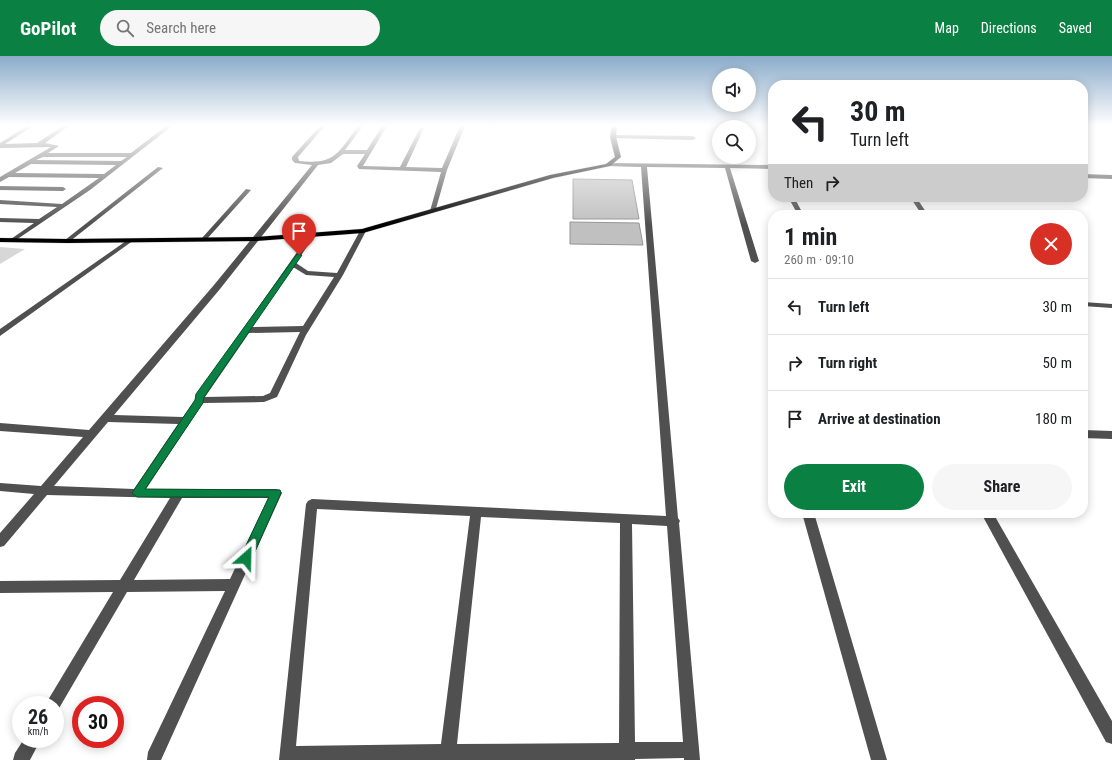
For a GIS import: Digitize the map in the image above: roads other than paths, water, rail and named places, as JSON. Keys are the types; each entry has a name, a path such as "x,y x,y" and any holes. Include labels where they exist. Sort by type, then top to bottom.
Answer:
{"main road":[{"path":"0,240 67,241 256,239 363,231 552,176 608,165 616,159"}],"street":[{"path":"0,180 36,159"},
{"path":"93,163 99,159"},
{"path":"13,240 128,159"},
{"path":"296,159 295,160 315,165 336,159"},
{"path":"365,159 360,168 444,170"},
{"path":"402,170 407,159"},
{"path":"433,211 444,170 449,159"},
{"path":"31,162 122,163"},
{"path":"0,542 45,491 91,434 256,239 315,165"},
{"path":"608,165 768,167"},
{"path":"644,166 674,521 692,755 288,757 312,504 674,521"},
{"path":"727,166 755,261"},
{"path":"67,241 160,168"},
{"path":"8,175 105,176"},
{"path":"1088,176 1112,177"},
{"path":"0,188 63,190"},
{"path":"204,239 248,190"},
{"path":"0,202 63,206"},
{"path":"0,220 40,221"},
{"path":"200,400 270,398 274,395 305,329 339,275 363,231"},
{"path":"137,493 200,400 200,396 312,236"},
{"path":"0,333 131,240"},
{"path":"293,264 306,273 339,275"},
{"path":"1088,304 1112,306"},
{"path":"246,330 305,329"},
{"path":"105,418 186,421"},
{"path":"0,427 91,434"},
{"path":"1088,434 1112,435"},
{"path":"0,487 45,491 178,494 276,493 154,758"},
{"path":"58,696 125,586 178,494"},
{"path":"447,756 476,512"},
{"path":"809,518 879,760"},
{"path":"990,518 1112,736"},
{"path":"626,519 627,755"},
{"path":"0,587 234,585"},
{"path":"21,759 28,748"}]}
